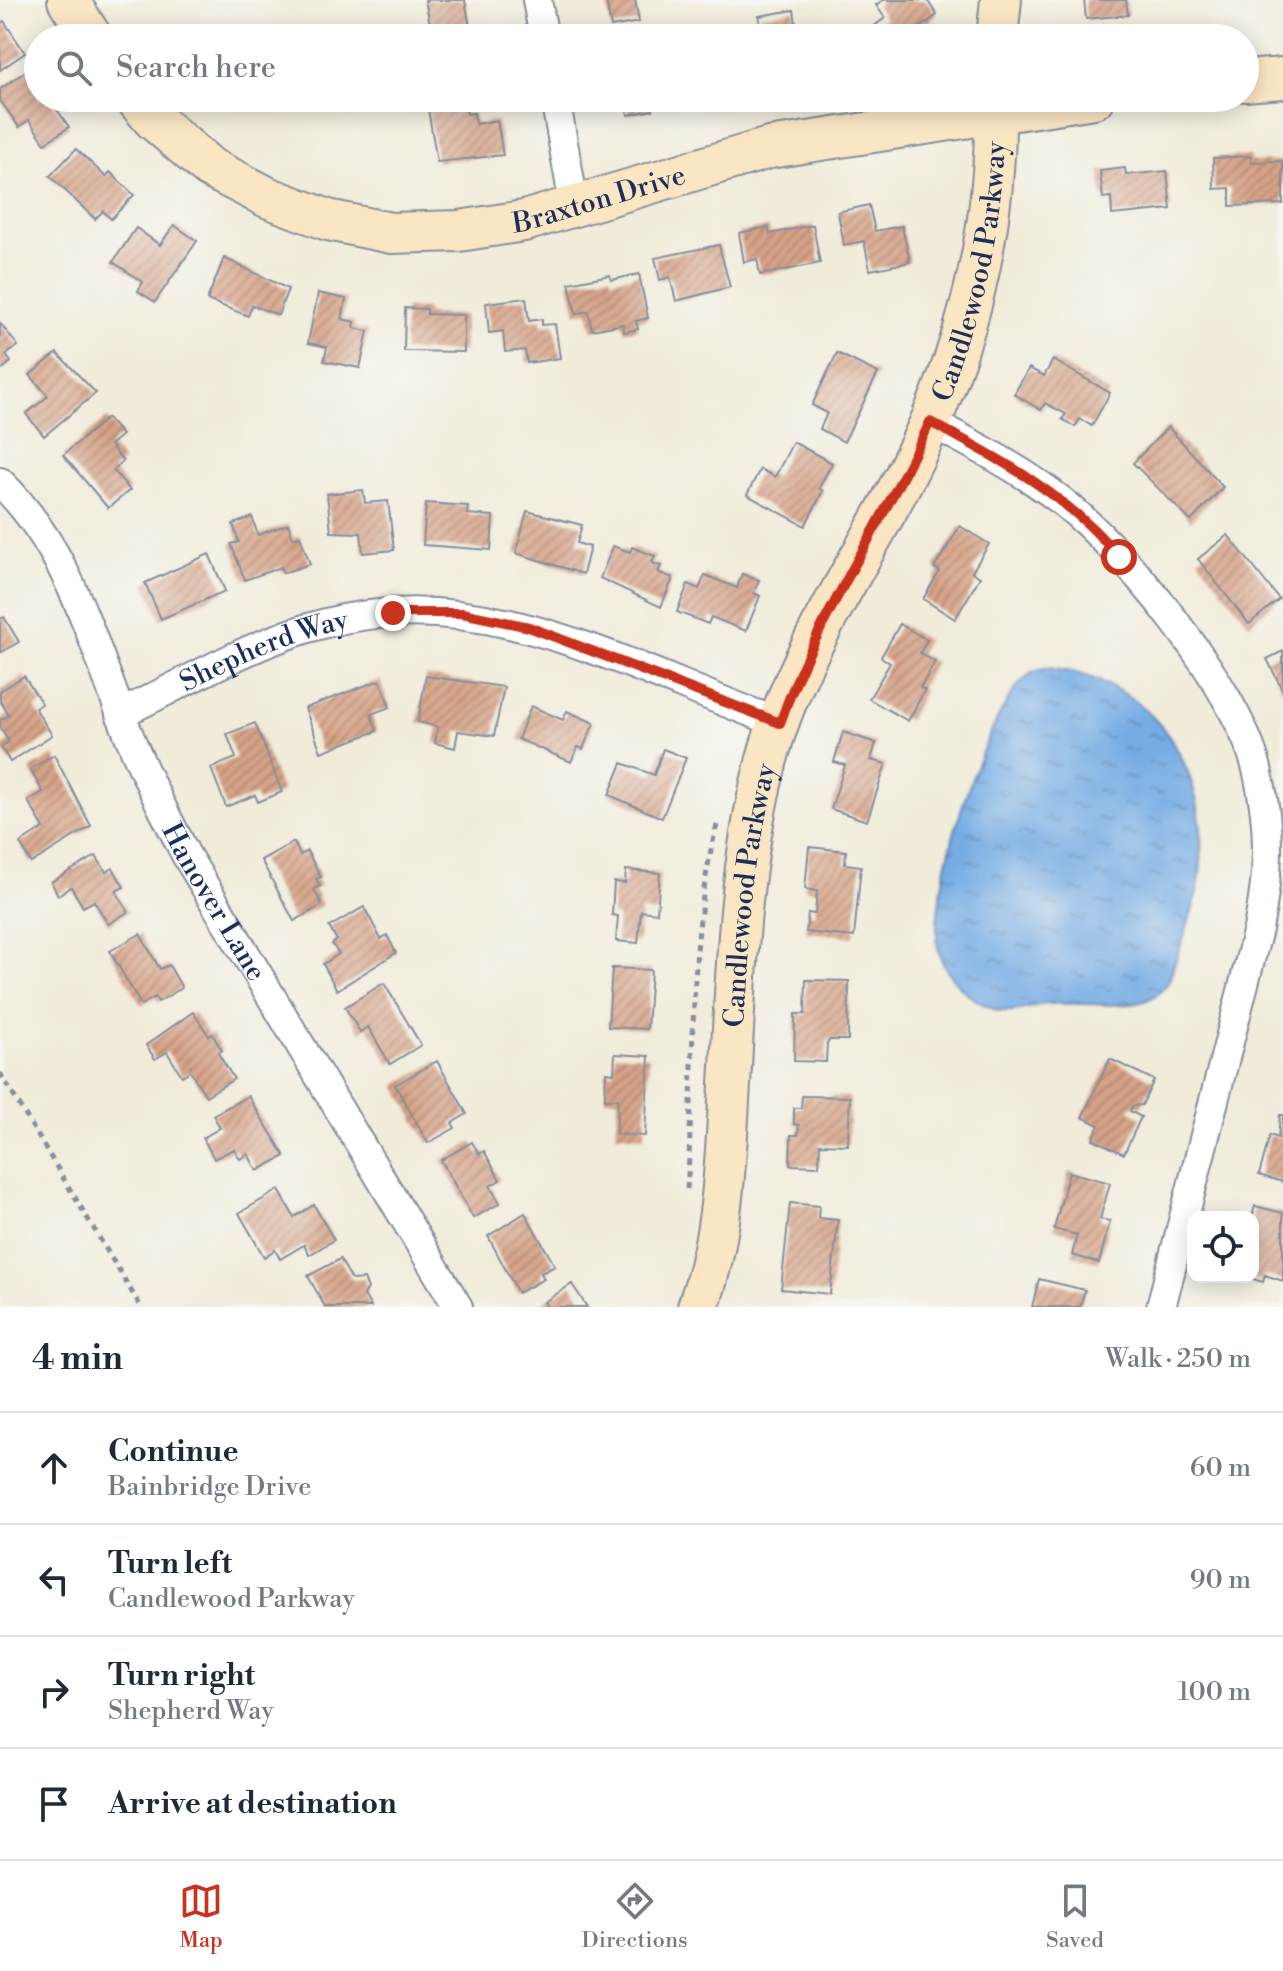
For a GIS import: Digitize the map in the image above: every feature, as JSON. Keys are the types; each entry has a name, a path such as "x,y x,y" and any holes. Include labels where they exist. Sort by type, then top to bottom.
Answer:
{"street":[{"path":"68,0 83,24"},
{"path":"537,0 541,24"},
{"path":"998,24 1001,0"},
{"path":"1259,80 1283,78"},
{"name":"Braxton Drive","path":"147,112 210,168 267,197 328,220 391,233 459,231 524,221 769,148 954,112"},
{"path":"558,112 574,204"},
{"name":"Candlewood Parkway","path":"698,1307 714,1262 723,1201 747,844 766,763 793,685 828,612 905,476 930,422 967,325 986,246 996,163 995,112"},
{"path":"930,422 995,456 1053,494 1107,542 1209,672 1237,719 1258,769 1267,821 1268,875 1258,929 1161,1307"},
{"name":"Hanover Lane","path":"0,482 39,525 63,567 147,781 186,855 458,1307"},
{"name":"Shepherd Way","path":"120,714 261,646 326,623 393,613 462,613 551,633 780,723"}],"path":[{"path":"0,1073 141,1307"}],"water":[{"path":"1047,668 1085,676 1118,690 1146,711 1168,736 1185,766 1196,799 1201,836 1200,874 1195,901 1169,981 1152,998 1142,1002 1119,1005 1050,1004 1012,1011 999,1010 983,1004 959,986 939,952 937,926 941,891 950,849 978,762 995,723 1013,693 1030,674"}],"building":[{"path":"425,0 465,0 469,24 430,24"},
{"path":"606,0 635,0 639,22 610,24"},
{"path":"883,0 927,0 937,15 924,24 877,24 885,18 876,5"},
{"path":"1084,0 1126,0 1128,15 1086,19"},
{"path":"794,10 796,24 760,24 759,16"},
{"path":"4,21 24,54 0,70 0,23"},
{"path":"24,72 24,112 59,112 69,127 45,143 29,120 19,127 0,100 0,89"},
{"path":"429,112 474,113 476,124 497,120 503,155 437,162"},
{"path":"76,149 106,177 110,172 134,195 111,219 103,211 95,219 50,176"},
{"path":"1251,156 1251,162 1283,161 1283,204 1230,206 1230,188 1214,189 1213,158"},
{"path":"1125,168 1126,175 1167,171 1171,209 1112,215 1111,197 1103,198 1100,171"},
{"path":"869,205 875,231 902,226 910,262 870,270 864,241 844,245 838,212"},
{"path":"174,225 197,241 155,302 138,291 143,282 113,262 136,228 160,245"},
{"path":"813,225 820,263 760,275 757,259 744,262 739,233 768,227 770,234"},
{"path":"719,245 730,287 676,301 670,277 660,280 655,258"},
{"path":"224,258 288,289 278,315 252,305 248,316 207,300"},
{"path":"639,274 648,318 636,321 638,329 624,332 623,324 592,330 588,311 576,314 569,283 610,275 611,280"},
{"path":"318,293 346,299 342,319 355,322 354,328 368,331 360,368 324,361 327,347 308,343"},
{"path":"526,298 529,321 542,319 542,325 555,324 560,358 527,363 525,350 505,352 503,331 489,333 486,303"},
{"path":"405,308 427,309 427,314 464,315 464,352 404,351"},
{"path":"0,323 18,346 6,355 11,362 0,371"},
{"path":"57,353 96,393 44,436 26,414 48,396 30,375"},
{"path":"837,353 878,373 844,442 820,429 827,413 812,405"},
{"path":"1053,360 1110,393 1092,426 1080,419 1075,427 1062,419 1066,414 1045,403 1041,410 1014,394 1029,368 1044,376"},
{"path":"107,418 122,435 110,445 123,461 113,470 130,490 108,508 63,455"},
{"path":"1168,427 1223,487 1191,521 1133,463"},
{"path":"793,442 832,463 819,488 823,491 805,526 747,495 760,469 775,477"},
{"path":"363,490 365,503 388,501 394,550 363,553 361,533 331,532 327,494"},
{"path":"426,503 468,506 467,514 493,516 491,550 423,545"},
{"path":"527,511 582,525 577,543 590,547 583,574 516,553"},
{"path":"252,517 258,535 288,524 293,538 300,536 310,564 283,573 281,567 245,580 231,544 239,542 233,524"},
{"path":"960,526 989,544 972,572 980,577 955,619 923,599 940,571 934,568"},
{"path":"1228,535 1279,599 1249,624 1198,559"},
{"path":"613,546 630,552 632,547 655,556 652,563 661,566 658,572 673,578 661,607 600,578"},
{"path":"209,554 225,591 161,619 145,583"},
{"path":"742,574 759,580 754,593 760,596 746,631 711,617 708,624 677,612 688,584 699,589 705,575 737,588"},
{"path":"4,617 19,642 0,653 0,619"},
{"path":"900,624 927,640 920,653 935,662 920,688 925,690 908,721 869,699 890,663 881,657"},
{"path":"1283,651 1283,691 1267,659"},
{"path":"24,676 42,704 35,708 52,735 10,762 1,747 9,742 0,727 0,720 9,715 0,701 0,691"},
{"path":"426,676 504,687 494,736 458,731 455,748 435,743 438,727 418,722"},
{"path":"380,680 390,707 371,714 377,731 321,752 305,708"},
{"path":"531,706 563,720 567,711 594,723 583,749 578,747 571,762 518,739"},
{"path":"255,723 282,792 258,802 255,795 226,807 211,768 236,758 227,734"},
{"path":"843,732 876,743 871,760 886,764 867,821 831,809 845,765 834,762"},
{"path":"663,749 686,758 662,818 609,795 622,763 654,775"},
{"path":"54,755 91,826 31,863 20,843 44,828 28,801 43,792 30,769"},
{"path":"294,842 300,855 307,851 321,877 316,879 320,886 314,889 322,905 294,921 261,860"},
{"path":"809,847 846,851 845,864 861,866 854,937 806,932 808,913 815,914 817,891 805,889"},
{"path":"96,856 106,872 113,868 124,887 116,891 128,912 108,924 94,901 83,907 71,887 58,895 51,882"},
{"path":"626,870 660,873 657,913 641,911 638,943 616,941 618,916 612,915 614,882 625,883"},
{"path":"364,907 381,939 387,935 396,953 337,990 323,964 339,954 332,944 337,940 329,927"},
{"path":"140,934 160,969 169,965 182,988 158,1002 155,997 141,1005 110,951"},
{"path":"612,968 651,970 647,1029 608,1027"},
{"path":"806,980 849,981 848,1040 830,1040 827,1043 826,1062 794,1061 795,1014 805,1014"},
{"path":"384,983 421,1045 390,1064 368,1027 360,1032 345,1007"},
{"path":"193,1012 222,1050 218,1053 234,1079 206,1096 190,1071 182,1076 167,1052 155,1059 146,1045"},
{"path":"615,1054 649,1056 645,1136 616,1134 618,1099 605,1099 606,1072 614,1073"},
{"path":"1110,1059 1154,1080 1142,1105 1132,1106 1130,1111 1141,1117 1124,1154 1093,1139 1099,1125 1082,1117"},
{"path":"437,1061 467,1114 452,1123 455,1128 428,1143 395,1085"},
{"path":"248,1096 285,1156 257,1171 248,1154 240,1159 234,1149 214,1159 203,1138 220,1128 213,1115"},
{"path":"802,1096 850,1097 848,1145 820,1144 819,1166 790,1165 791,1135 798,1135 799,1125 794,1124 794,1108 801,1108"},
{"path":"1280,1115 1283,1115 1283,1182 1259,1175 1270,1135 1278,1138"},
{"path":"472,1142 479,1154 484,1151 500,1180 490,1186 500,1203 473,1218 441,1160"},
{"path":"1069,1172 1110,1183 1100,1219 1110,1221 1099,1263 1072,1255 1077,1235 1054,1229"},
{"path":"279,1190 294,1217 314,1205 334,1240 309,1255 304,1245 280,1259 275,1250 264,1257 239,1213"},
{"path":"790,1203 819,1206 818,1218 838,1220 830,1294 781,1289"},
{"path":"1255,1206 1283,1213 1283,1281 1265,1275 1263,1282 1259,1281 1259,1211 1254,1211"},
{"path":"525,1213 555,1266 541,1273 544,1279 518,1293 488,1236"},
{"path":"340,1259 352,1280 364,1279 368,1288 364,1295 371,1307 325,1307 308,1276"},
{"path":"1039,1279 1085,1290 1080,1307 1032,1307"},
{"path":"572,1284 587,1307 547,1307 544,1302"}],"route":[{"path":"393,613 462,613 551,633 780,723 793,685 828,612 905,476 930,422 995,456 1053,494 1107,542 1119,557"}]}
